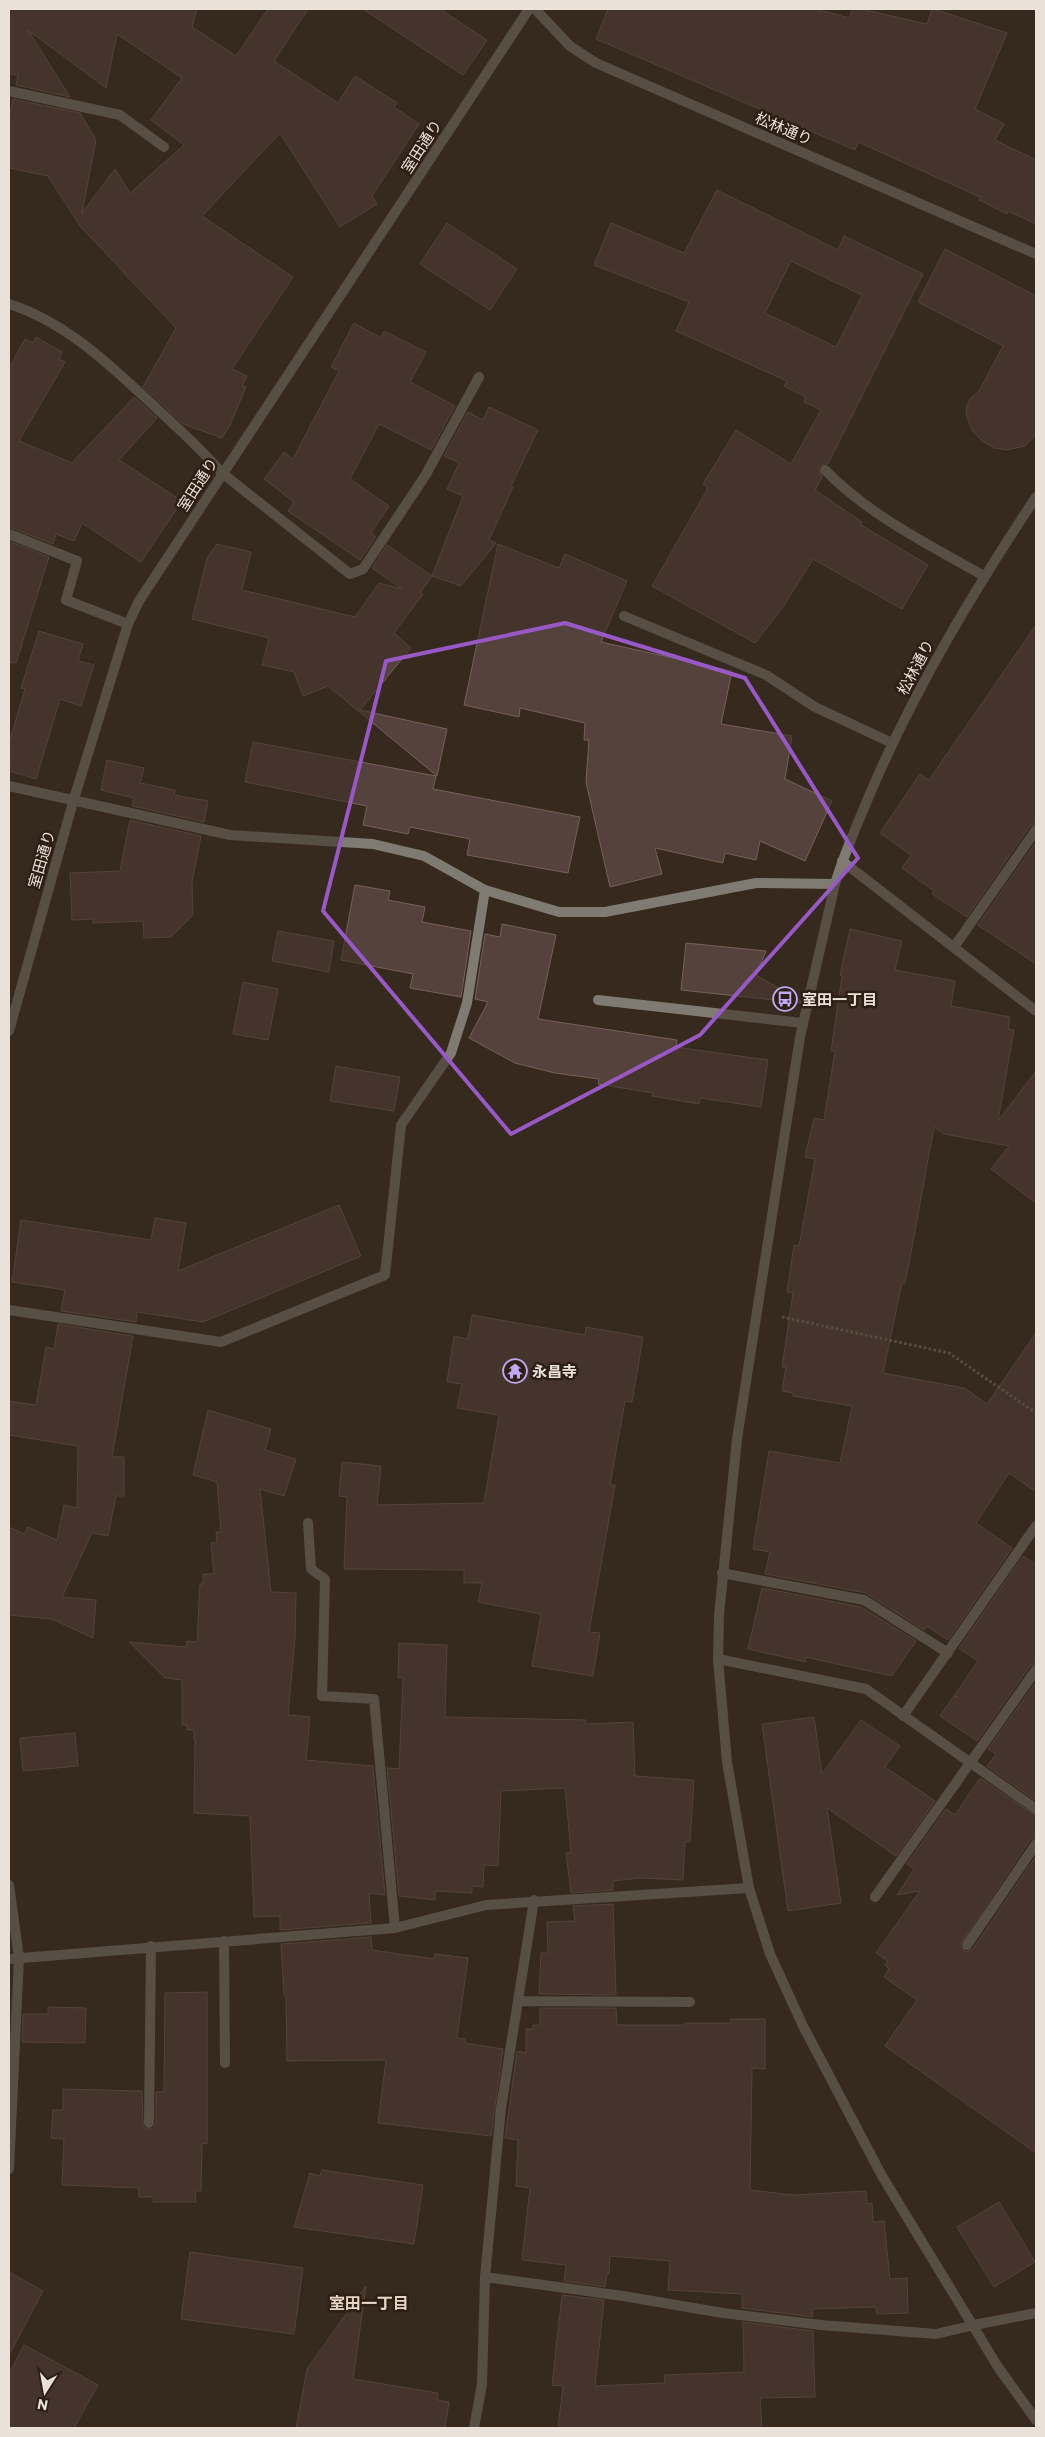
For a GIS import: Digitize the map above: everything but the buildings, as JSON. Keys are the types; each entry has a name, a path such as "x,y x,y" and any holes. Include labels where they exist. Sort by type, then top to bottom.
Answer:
{"street":[{"name":"室田通り","path":"9,1031 73,802 128,624 140,601 222,473 529,9"},
{"name":"松林通り","path":"535,9 570,46 596,63 1036,254"},
{"path":"9,91 120,115 164,147"},
{"path":"9,304 61,329 104,359 206,455 222,473 350,574 363,569 425,476 479,377"},
{"path":"825,470 848,493 878,515 984,576"},
{"name":"松林通り","path":"1036,497 984,576 946,641 892,743 842,861 835,884 803,1023 756,1312 722,1573 718,1659 727,1762 749,1888 770,1954 802,2026 882,2176 998,2367 1036,2420"},
{"path":"9,534 77,561 66,600 128,624"},
{"path":"624,616 766,675 815,707 892,743"},
{"path":"9,786 73,802 230,835 373,844 424,856 485,890 559,912 606,912 756,883 835,884"},
{"path":"954,947 1036,830"},
{"path":"842,861 1036,1011"},
{"path":"9,1310 221,1342 385,1275 401,1125 451,1053 467,1003 485,890"},
{"path":"598,1000 803,1023"},
{"path":"308,1523 311,1569 325,1579 322,1696 374,1700 395,1928"},
{"path":"903,1716 1036,1526"},
{"path":"722,1573 864,1600 948,1653"},
{"path":"718,1659 866,1689 1036,1809"},
{"path":"875,1897 972,1764 1036,1670"},
{"path":"967,1945 1036,1844"},
{"path":"9,1884 14,1958 9,2170"},
{"path":"14,1958 395,1928 486,1905 534,1900 749,1888"},
{"path":"474,2428 482,2384 485,2277 501,2108 534,1900"},
{"path":"224,1941 225,2063"},
{"path":"149,2123 152,1946"},
{"path":"518,2001 690,2002"},
{"path":"485,2277 623,2296 724,2313 821,2325 936,2334 1036,2313"}],"path":[{"path":"756,1312 948,1353 1036,1413"}],"highlighted area":[{"path":"565,623 745,678 858,858 700,1035 511,1134 323,911 386,661"}],"place":[{"name":"室田一丁目","path":"785,999"},
{"name":"永昌寺","path":"515,1371"}],"district":[{"name":"室田一丁目","path":"369,2302"}]}
